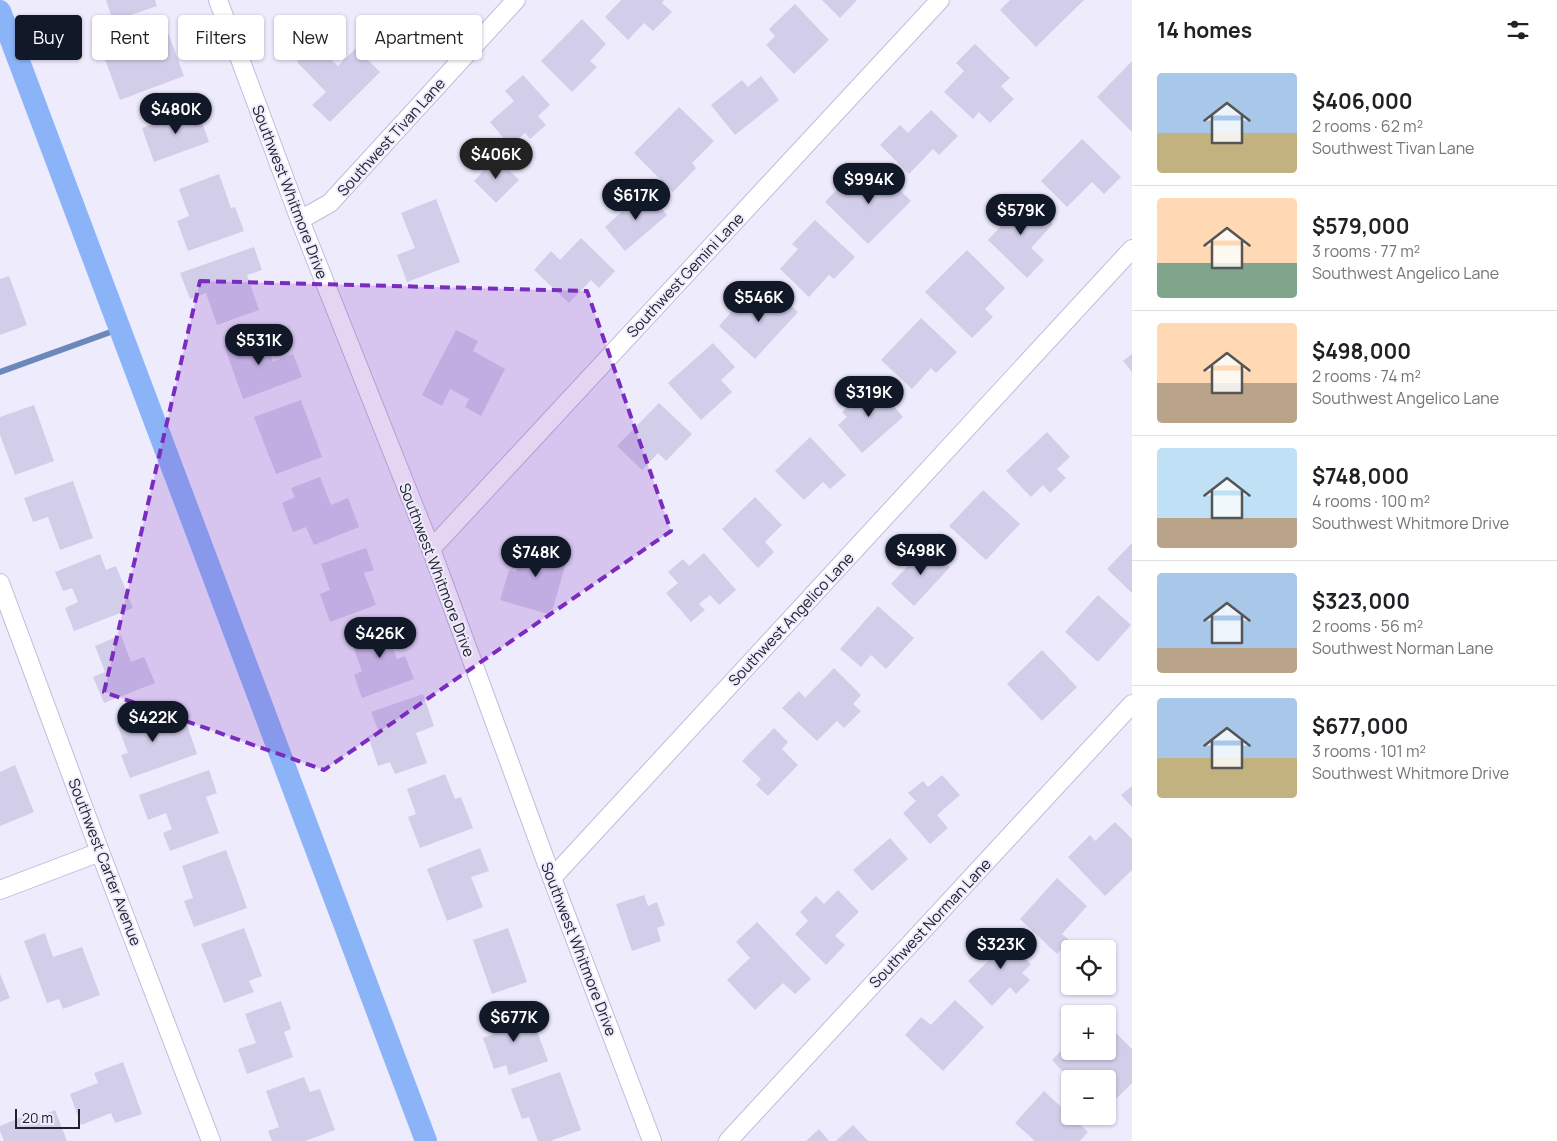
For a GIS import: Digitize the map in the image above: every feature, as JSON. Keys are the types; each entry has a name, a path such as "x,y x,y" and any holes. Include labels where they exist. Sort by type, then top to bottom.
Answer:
{"street":[{"name":"Southwest Whitmore Drive","path":"218,0 300,220 431,549 552,878 652,1141"},
{"name":"Southwest Tivan Lane","path":"300,220 330,203 516,0"},
{"name":"Southwest Gemini Lane","path":"431,549 940,0"},
{"name":"Southwest Angelico Lane","path":"552,878 1132,249"},
{"name":"Southwest Carter Avenue","path":"0,583 100,852 211,1141"},
{"name":"Southwest Norman Lane","path":"728,1141 1132,704"},
{"path":"0,890 100,852"}],"highlighted area":[{"path":"200,281 587,291 671,531 324,770 104,692"}],"building":[{"path":"106,0 155,0 157,6 131,15 111,15"},
{"path":"621,0 664,0 662,3 672,12 653,31 644,23 628,40 605,17"},
{"path":"822,0 857,0 840,18"},
{"path":"1010,0 1084,0 1036,47 1000,10"},
{"path":"795,4 829,40 794,74 766,45 775,36 769,29"},
{"path":"582,19 606,44 590,61 597,67 572,92 541,61"},
{"path":"168,32 184,76 120,100 105,60 168,60"},
{"path":"975,44 1010,78 1001,86 1014,99 990,123 979,112 973,119 944,92 964,71 956,63"},
{"path":"356,48 356,60 368,60 380,72 330,122 312,105 326,92 297,62 299,60 332,60 338,66"},
{"path":"1132,61 1132,132 1097,97"},
{"path":"523,75 550,105 538,116 546,125 530,139 525,133 510,146 490,122 514,101 505,91"},
{"path":"761,76 779,100 735,135 711,105 742,80 748,87"},
{"path":"679,107 714,141 692,163 696,168 673,192 634,153"},
{"path":"197,108 209,142 154,162 142,128"},
{"path":"931,110 958,136 939,155 933,149 909,174 880,145 900,125 908,133"},
{"path":"1082,139 1121,177 1104,194 1092,182 1067,207 1041,181"},
{"path":"496,157 519,180 496,203 474,181"},
{"path":"876,167 911,201 868,244 825,202 842,184 851,193"},
{"path":"219,174 231,208 235,207 244,231 188,251 177,221 189,216 179,189"},
{"path":"646,190 667,215 625,251 605,227"},
{"path":"1023,195 1053,224 1031,248 1044,260 1027,278 988,240 1003,224 999,220"},
{"path":"436,199 460,262 407,282 397,255 415,248 401,213"},
{"path":"815,220 855,257 834,279 829,275 809,297 780,269 798,249 792,244"},
{"path":"581,238 615,271 599,288 591,280 569,303 534,270 551,251 560,260"},
{"path":"254,247 262,270 247,275 259,310 217,325 206,293 190,299 180,273"},
{"path":"967,250 1005,288 985,309 993,317 972,338 925,292"},
{"path":"9,276 27,325 0,335 0,279"},
{"path":"771,288 798,312 755,359 719,326 740,302 750,311"},
{"path":"921,318 957,352 936,373 931,368 912,389 881,360"},
{"path":"456,330 478,341 473,351 505,369 481,416 465,407 469,399 450,389 442,406 422,395"},
{"path":"262,331 273,362 293,354 302,377 243,399 224,345"},
{"path":"713,343 735,367 721,380 732,392 701,420 668,383"},
{"path":"1132,354 1132,372 1123,361"},
{"path":"874,383 903,417 862,453 838,425 847,417 842,412"},
{"path":"301,400 322,457 276,474 254,417"},
{"path":"659,403 692,434 666,461 658,453 642,470 617,446"},
{"path":"34,405 54,461 15,475 0,435 0,417"},
{"path":"1047,432 1070,457 1057,469 1066,478 1050,493 1043,485 1031,497 1006,471"},
{"path":"810,437 846,475 830,489 823,482 804,500 775,471"},
{"path":"320,477 331,505 348,498 359,527 314,545 306,527 293,532 282,503 295,497 291,488"},
{"path":"73,481 93,538 60,550 48,517 33,522 24,498"},
{"path":"983,490 1020,524 986,560 949,526"},
{"path":"755,497 782,525 765,542 774,552 758,568 722,529"},
{"path":"525,539 569,552 551,615 500,600 509,570 516,572"},
{"path":"1132,543 1132,593 1107,569"},
{"path":"927,545 950,567 914,606 891,584"},
{"path":"366,548 374,570 364,573 376,605 330,622 320,594 330,590 321,564"},
{"path":"704,553 736,590 719,605 710,595 699,604 705,610 691,622 666,593 678,583 668,572 683,559 689,566"},
{"path":"100,554 106,570 116,566 133,608 74,631 65,608 78,602 72,588 63,591 55,572"},
{"path":"1098,595 1131,625 1098,662 1065,632"},
{"path":"878,606 914,638 886,669 871,655 861,667 840,649"},
{"path":"394,619 403,642 392,646 397,659 405,656 414,679 362,698 354,675 362,671 349,636"},
{"path":"121,635 131,662 144,657 155,683 104,703 93,677 105,672 95,646"},
{"path":"1042,650 1077,687 1042,721 1007,684"},
{"path":"834,668 861,695 853,704 861,711 844,728 837,721 817,741 782,708 799,691 805,698"},
{"path":"423,694 434,726 416,733 427,763 395,774 390,762 378,766 368,736 379,732 371,712"},
{"path":"157,706 166,732 187,725 197,754 130,778 121,755 128,753 116,721"},
{"path":"774,728 788,742 782,749 798,765 768,796 756,785 761,779 742,761"},
{"path":"15,765 34,812 0,826 0,772"},
{"path":"209,770 217,793 206,797 219,833 170,851 163,833 172,829 166,813 148,820 139,795"},
{"path":"445,774 455,799 461,797 473,828 420,848 408,817 416,814 407,789"},
{"path":"942,775 960,795 937,815 948,828 930,844 903,813 916,801 908,793 923,781 928,787"},
{"path":"1132,786 1132,807 1121,795"},
{"path":"1115,822 1132,839 1132,870 1105,896 1068,857 1090,835 1095,841"},
{"path":"890,838 908,859 872,891 853,870"},
{"path":"480,848 489,871 471,877 483,907 447,921 427,869"},
{"path":"226,850 247,908 194,927 184,901 193,898 182,866"},
{"path":"1057,878 1087,906 1062,934 1069,940 1061,940 1061,949 1057,954 1020,919"},
{"path":"838,890 859,912 835,936 845,945 826,965 795,934 808,921 800,912 816,896 824,904"},
{"path":"644,895 648,906 657,902 665,925 657,928 661,941 632,951 616,904"},
{"path":"757,922 811,979 795,994 783,983 755,1010 727,980 750,958 736,942"},
{"path":"244,928 262,976 249,981 254,992 224,1003 201,944"},
{"path":"508,928 527,982 492,994 473,940"},
{"path":"999,932 1031,964 1022,973 1030,980 1016,994 1010,987 992,1006 968,981 991,958 982,949"},
{"path":"45,933 53,957 82,947 100,995 63,1009 59,999 47,1003 24,941"},
{"path":"0,974 10,998 0,1002"},
{"path":"955,1000 984,1027 943,1071 905,1035 921,1017 931,1025"},
{"path":"281,1001 291,1029 284,1032 293,1057 247,1074 238,1049 256,1043 245,1014"},
{"path":"518,1007 528,1034 537,1031 548,1061 509,1075 506,1065 494,1069 483,1038 494,1034 488,1018"},
{"path":"1116,1033 1132,1049 1132,1083 1116,1099 1116,1070 1061,1070 1052,1060 1061,1051 1061,1060 1116,1060"},
{"path":"123,1062 142,1114 115,1123 111,1113 81,1125 70,1094 98,1083 94,1073"},
{"path":"560,1072 581,1130 550,1141 538,1141 529,1117 522,1119 511,1089"},
{"path":"304,1077 310,1092 320,1089 335,1130 305,1141 272,1141 268,1131 279,1127 266,1091"},
{"path":"1044,1091 1061,1107 1061,1125 1080,1125 1088,1132 1080,1141 1035,1141 1015,1123"},
{"path":"55,1110 67,1141 4,1141 0,1126 31,1113 33,1119"},
{"path":"853,1125 868,1141 836,1141"},
{"path":"819,1129 829,1141 806,1141"}],"waterway":[{"path":"0,11 426,1141"},
{"path":"0,372 119,329"}]}
